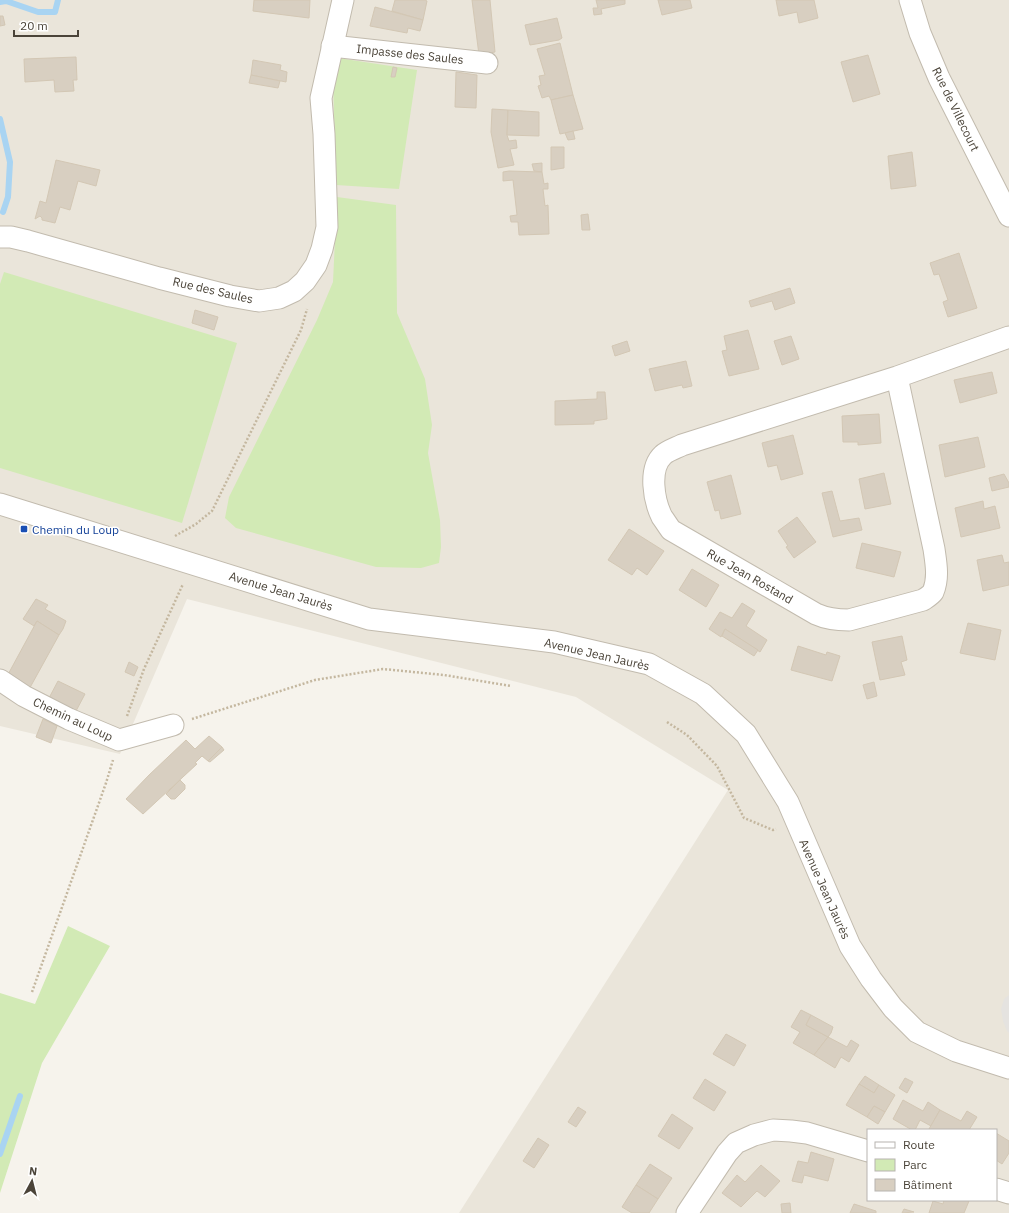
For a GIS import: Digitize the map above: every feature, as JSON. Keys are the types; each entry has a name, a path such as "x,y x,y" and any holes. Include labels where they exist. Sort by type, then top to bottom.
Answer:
{"street":[{"name":"Rue des Saules","path":"0,237 11,237 230,296 259,301 279,298 294,291 305,281 316,265 322,249 327,227 324,134 321,98 343,0"},
{"name":"Rue de Villecourt","path":"910,0 920,33 939,78 1009,216"},
{"name":"Impasse des Saules","path":"332,46 487,62"},
{"name":"Rue Jean Rostand","path":"897,376 937,569 936,581 932,593 923,600 849,620 824,618 671,530 662,517 656,500 654,480 655,468 662,456 670,451 682,445 897,376 1009,337"},
{"name":"Avenue Jean Jaurès","path":"0,504 368,619 554,642 649,664 703,694 746,734 788,802 850,946 871,979 893,1008 917,1032 956,1051 1009,1068"},
{"name":"Chemin au Loup","path":"0,680 24,696 69,720 119,740 173,725"},
{"path":"687,1213 726,1153 736,1143 754,1135 773,1130 807,1133 867,1151"},
{"path":"997,1189 1009,1193"}],"path":[{"path":"162,554 173,537 196,524 212,511 301,330 308,307 305,281"},
{"path":"32,992 106,783 119,740 144,669 192,564"},
{"path":"173,725 315,680 383,669 444,675 512,686"},
{"path":"667,722 687,735 717,766 744,818 773,830 799,828"}],"shaded area":[{"path":"0,0 1009,0 1009,1213 459,1213 728,790 576,697 187,599 120,754 0,726"},
{"path":"1009,995 1009,1033 1003,1021 1001,1009 1004,999"}],"green space":[{"path":"338,58 417,70 399,189 336,185 333,78"},
{"path":"337,197 396,205 397,313 425,379 432,425 428,453 440,520 441,547 439,563 421,568 376,567 236,528 225,518 229,497 317,320 333,282"},
{"path":"4,272 237,343 182,523 0,468 0,284"},
{"path":"68,926 110,946 42,1063 0,1193 0,993 35,1004"}],"building":[{"path":"254,0 310,0 309,18 253,11"},
{"path":"395,0 427,1 423,20 392,11"},
{"path":"472,0 490,0 495,52 479,55"},
{"path":"596,0 625,0 625,4 601,9 602,14 594,15 593,8 598,8"},
{"path":"658,0 690,0 692,8 662,15"},
{"path":"776,0 814,0 818,18 799,23 797,12 779,16"},
{"path":"375,7 423,20 420,31 408,28 407,33 370,26"},
{"path":"0,16 3,16 5,25 0,26"},
{"path":"557,18 562,38 559,40 530,45 525,25"},
{"path":"560,43 573,95 551,100 549,96 542,98 538,86 541,85 539,76 545,75 537,49"},
{"path":"868,55 880,94 853,102 841,62"},
{"path":"76,57 77,80 73,80 74,91 55,92 54,80 25,82 24,59"},
{"path":"253,60 281,65 280,70 287,72 286,82 251,75"},
{"path":"393,67 397,68 395,77 391,77"},
{"path":"456,72 477,75 476,108 455,107"},
{"path":"251,75 280,81 278,88 249,83"},
{"path":"573,95 583,129 560,134 551,100"},
{"path":"492,109 508,110 507,135 509,141 516,140 517,148 510,149 514,165 498,168 491,132"},
{"path":"508,110 539,112 539,136 507,135"},
{"path":"573,131 575,139 568,140 565,133"},
{"path":"551,147 564,147 564,168 551,170"},
{"path":"912,152 916,186 891,189 888,156"},
{"path":"56,160 100,170 96,186 78,181 70,210 60,207 55,223 42,220 40,216 35,219 40,201 46,203"},
{"path":"542,163 542,172 534,171 532,164"},
{"path":"503,172 542,172 544,184 548,183 548,189 543,189 545,206 548,205 549,234 519,235 518,222 511,222 510,216 517,215 513,180 503,181"},
{"path":"588,214 590,230 582,230 581,215"},
{"path":"959,253 977,308 948,317 943,302 948,300 939,274 934,275 930,263"},
{"path":"790,288 795,303 775,310 772,301 751,307 749,301"},
{"path":"195,310 218,317 214,330 192,323"},
{"path":"748,330 759,369 729,376 722,351 727,350 724,336"},
{"path":"791,336 799,359 782,365 774,341"},
{"path":"627,341 630,351 615,356 612,346"},
{"path":"686,361 692,386 683,388 682,385 655,391 649,369"},
{"path":"992,372 997,393 960,403 954,380"},
{"path":"597,392 605,392 607,419 594,421 594,424 555,425 555,401 597,399"},
{"path":"879,414 881,443 858,445 858,442 843,442 842,416"},
{"path":"793,435 803,474 781,480 777,465 768,467 762,443"},
{"path":"978,437 985,467 945,477 939,445"},
{"path":"884,473 891,504 865,509 859,479"},
{"path":"1004,474 1009,483 1009,487 992,491 989,478"},
{"path":"731,475 741,514 721,519 719,510 715,511 707,482"},
{"path":"832,491 840,521 859,518 862,530 833,537 822,493"},
{"path":"983,501 984,509 995,506 1000,528 961,537 955,508"},
{"path":"797,517 816,542 794,558 786,547 788,546 778,531"},
{"path":"629,529 664,551 647,575 637,568 632,575 608,560"},
{"path":"862,543 901,552 894,577 856,568"},
{"path":"1002,555 1004,563 1009,562 1009,585 983,591 977,560"},
{"path":"692,569 719,585 706,607 679,590"},
{"path":"36,599 48,605 45,609 66,621 59,635 37,621 34,626 23,619"},
{"path":"742,603 755,611 746,626 767,640 760,652 725,629 721,637 709,629 720,612 732,618"},
{"path":"37,621 59,635 27,693 5,680"},
{"path":"968,623 1001,630 995,660 960,653"},
{"path":"725,629 758,650 754,656 722,636"},
{"path":"902,636 907,660 901,662 905,675 880,680 872,642"},
{"path":"798,646 826,655 827,652 840,656 832,681 791,670"},
{"path":"129,662 138,667 134,676 125,672"},
{"path":"58,681 85,694 76,711 49,698"},
{"path":"874,682 877,696 867,699 863,685"},
{"path":"43,719 57,726 51,743 36,737"},
{"path":"209,736 222,747 208,761 202,756 195,763 197,764 143,814 126,799 186,740 195,749"},
{"path":"222,747 224,750 210,762 208,761"},
{"path":"180,780 185,785 185,789 175,799 171,799 166,794"},
{"path":"801,1010 811,1015 806,1025 828,1037 814,1055 793,1043 800,1032 791,1027"},
{"path":"811,1015 833,1027 828,1037 806,1025"},
{"path":"726,1034 746,1045 734,1066 713,1054"},
{"path":"828,1037 847,1047 851,1040 859,1045 849,1062 841,1057 835,1068 814,1055"},
{"path":"865,1076 879,1085 874,1093 859,1084"},
{"path":"905,1078 913,1082 907,1093 899,1088"},
{"path":"705,1079 726,1092 714,1111 693,1098"},
{"path":"859,1084 874,1093 879,1085 895,1095 885,1112 874,1106 867,1117 846,1105"},
{"path":"903,1100 923,1111 928,1102 940,1110 931,1126 920,1120 916,1129 910,1129 893,1119"},
{"path":"874,1106 885,1112 878,1124 867,1117"},
{"path":"578,1107 586,1112 576,1127 568,1122"},
{"path":"940,1110 961,1121 967,1111 977,1117 970,1129 929,1129"},
{"path":"672,1114 693,1128 679,1149 658,1136"},
{"path":"997,1134 1009,1141 1009,1153 1002,1164 997,1161"},
{"path":"538,1138 549,1145 534,1168 523,1161"},
{"path":"811,1152 834,1159 828,1181 804,1175 802,1183 792,1181 798,1161 808,1163"},
{"path":"650,1164 672,1178 658,1199 636,1185"},
{"path":"761,1165 780,1181 765,1197 757,1191 741,1207 722,1193 737,1175 745,1182"},
{"path":"636,1185 658,1199 649,1213 632,1213 622,1207"},
{"path":"933,1201 943,1204 944,1201 969,1201 964,1213 929,1213"},
{"path":"790,1203 791,1213 782,1213 781,1204"},
{"path":"854,1204 876,1211 876,1213 850,1213"},
{"path":"904,1209 914,1212 902,1213"}],"waterway":[{"path":"0,2 6,1 38,12 55,12 58,0"},
{"path":"0,119 10,162 8,197 3,212"},
{"path":"0,1154 20,1096"}],"place":[{"name":"Chemin du Loup","path":"24,529"}]}
